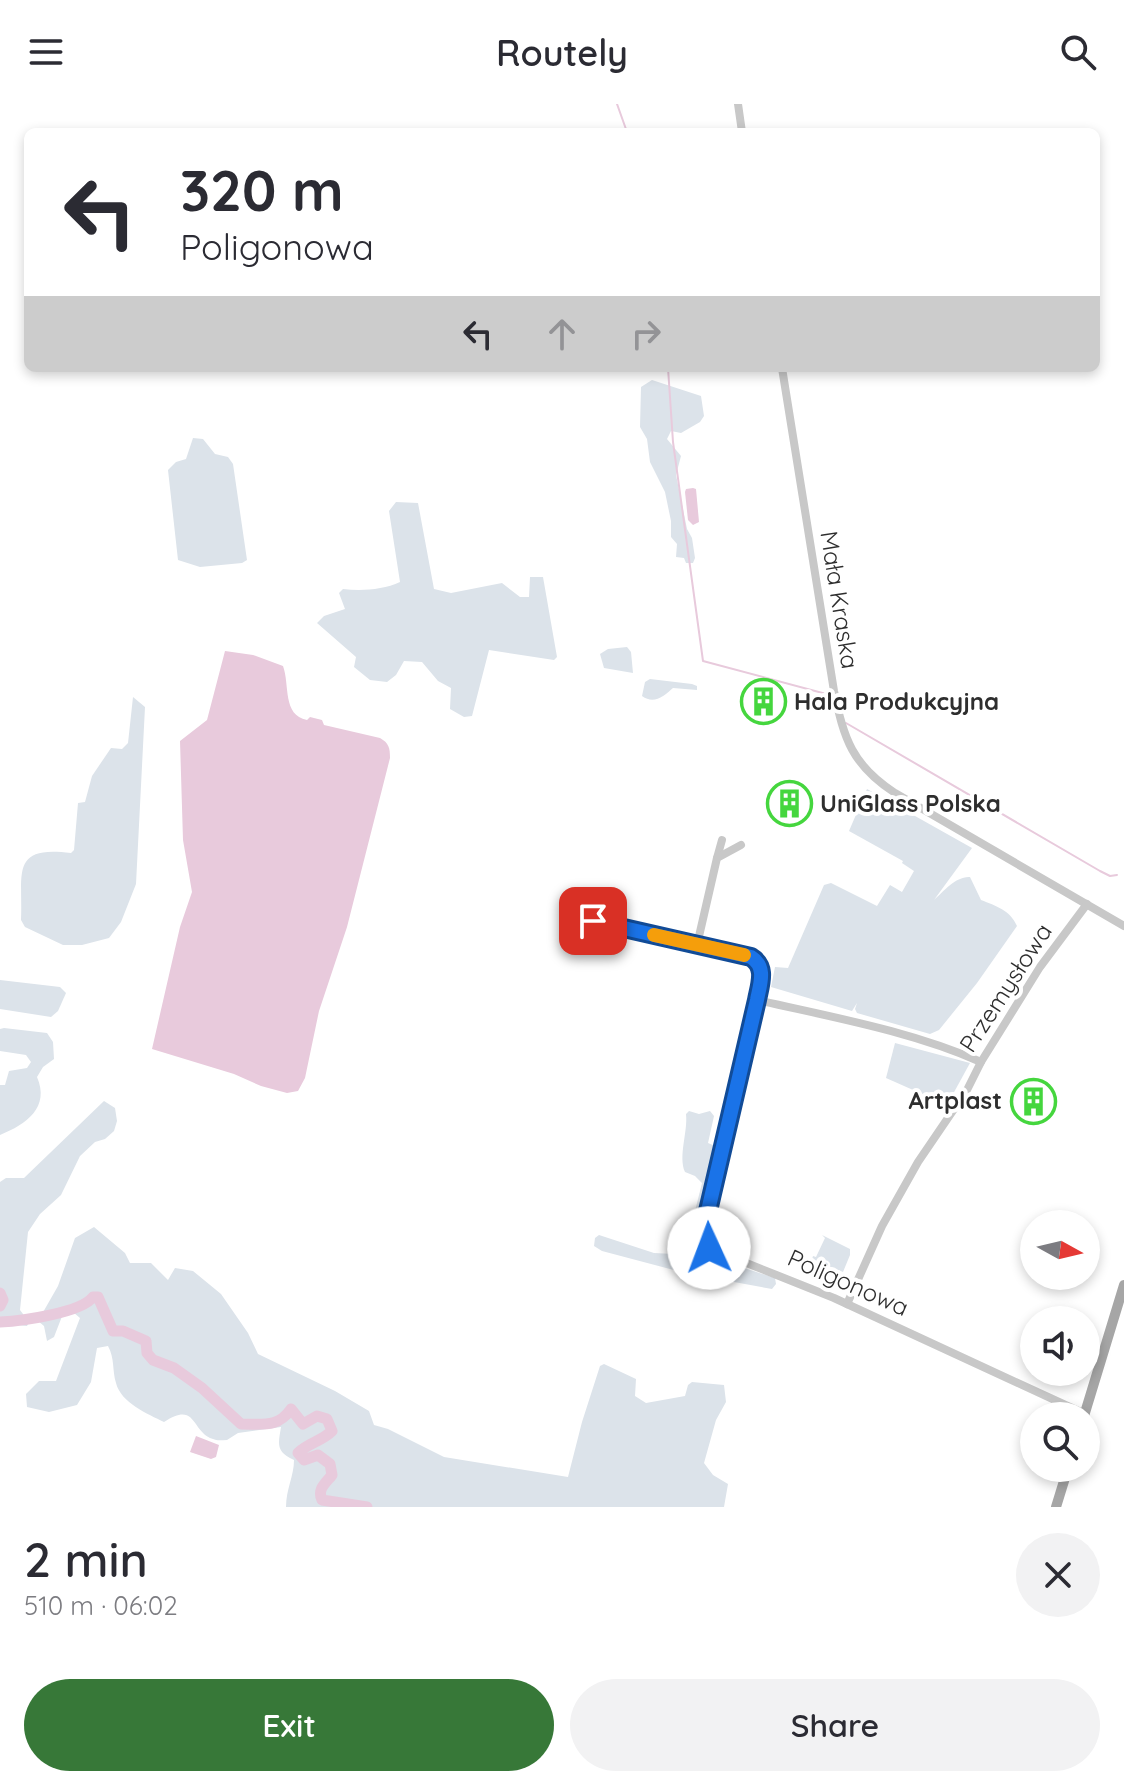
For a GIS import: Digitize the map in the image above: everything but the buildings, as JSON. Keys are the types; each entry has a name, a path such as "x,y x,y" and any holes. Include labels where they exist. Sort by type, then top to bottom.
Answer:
{"main road":[{"path":"1089,1402 1124,1285"},
{"path":"1056,1507 1064,1482"}],"street":[{"path":"738,104 741,128"},
{"name":"Mała Kraska","path":"783,372 834,691 840,723 851,750 882,785 1124,926"},
{"path":"697,945 722,840"},
{"path":"717,858 741,845"},
{"name":"Przemysłowa","path":"847,1304 890,1210 918,1162 967,1090 1047,956 1087,904"},
{"name":"Poligonowa","path":"593,921 756,959 762,970 709,1204 704,1238 709,1248 847,1304 1057,1402"},
{"path":"757,1000 956,1050 981,1062"}],"shaded area":[{"path":"652,380 701,396 704,416 700,422 681,433 671,431 667,439 681,456 676,475 687,529 692,538 693,563 676,557 677,544 671,537 665,492 650,462 647,439 640,427 641,387"},
{"path":"193,438 203,439 215,454 228,457 233,464 247,560 242,563 200,567 178,560 168,470 176,462 186,459"},
{"path":"696,489 699,522 693,525 688,520 685,492"},
{"path":"396,502 418,503 434,589 451,593 502,583 520,597 529,597 530,577 543,577 557,657 554,660 489,650 472,716 464,717 450,709 451,688 438,681 422,662 404,661 396,675 387,682 370,680 354,667 356,657 317,623 324,616 345,609 339,593 343,589 372,589 400,582 389,511"},
{"path":"627,647 631,652 633,673 604,668 600,654 608,649"},
{"path":"225,651 253,655 283,666 290,706 299,717 322,720 324,725 380,738 390,751 347,927 319,1011 305,1078 298,1091 287,1093 152,1049 180,927 192,892 183,840 180,741 207,720"},
{"path":"650,679 692,684 697,686 697,690 673,688 655,700 646,699 642,696 645,682"},
{"path":"133,697 145,707 136,884 121,922 109,938 82,945 63,945 25,927 21,920 24,866 29,858 38,853 71,853 74,850 78,803 85,802 92,776 111,748 122,749 128,743"},
{"path":"867,789 972,848 934,900 955,881 970,877 981,900 1006,912 1017,926 977,983 939,1030 930,1034 857,1013 857,1003 852,1011 771,987 775,967 788,968 824,885 831,883 877,906 890,885 902,892 914,871 903,861 849,831"},
{"path":"0,980 60,987 66,993 58,1011 51,1017 0,1009"},
{"path":"0,1029 47,1033 53,1042 54,1059 43,1067 37,1077 40,1097 34,1113 19,1126 0,1135 0,1085 5,1085 9,1071 27,1068 31,1062 26,1055 0,1051"},
{"path":"895,1043 970,1063 947,1105 886,1078"},
{"path":"104,1101 115,1108 117,1121 114,1131 80,1156 61,1195 40,1214 28,1232 20,1310 29,1322 27,1326 0,1323 0,1182 6,1178 24,1178"},
{"path":"689,1111 699,1114 710,1111 714,1116 708,1143 720,1148 702,1227 697,1228 693,1219 702,1183 685,1172 682,1159 686,1114"},
{"path":"94,1227 125,1253 130,1263 151,1263 168,1280 175,1268 193,1271 221,1294 248,1333 258,1354 369,1411 374,1425 444,1457 568,1477 600,1366 604,1364 636,1379 635,1396 646,1403 685,1396 692,1382 724,1385 726,1402 716,1420 704,1463 713,1475 728,1484 724,1507 286,1507 294,1460 284,1454 280,1447 281,1427 238,1433 227,1440 218,1440 206,1435 193,1420 182,1414 164,1422 123,1396 116,1383 108,1346 97,1348 91,1382 77,1405 49,1412 27,1407 26,1394 39,1381 56,1381 80,1318 66,1306 54,1337 47,1341 44,1326 38,1321 58,1286 75,1238"},
{"path":"599,1235 654,1253 735,1265 775,1278 776,1284 772,1289 685,1273 602,1251 594,1246 595,1238"},
{"path":"822,1235 850,1249 843,1272 812,1259 825,1238"},
{"path":"196,1436 219,1445 216,1457 211,1459 190,1452"}],"waterway":[{"path":"617,104 626,128"},
{"path":"668,372 673,442 703,661 830,695"},
{"path":"846,723 1100,871 1110,876 1117,875"},
{"path":"0,1293 3,1300 0,1306"},
{"path":"0,1322 64,1312 98,1297 113,1331 123,1331 146,1341 147,1353 153,1360 174,1368 202,1388 241,1424 275,1422 291,1409 303,1424 317,1416 327,1419 332,1431 298,1453 304,1460 318,1455 330,1464 332,1475 321,1490 322,1500 367,1507"}],"slow traffic":[{"path":"654,935 744,955"}],"place":[{"name":"Hala Produkcyjna","path":"763,702"},
{"name":"UniGlass Polska","path":"789,804"},
{"name":"Artplast","path":"1033,1101"}],"route":[{"path":"593,921 751,957 760,964 762,970 757,1000 704,1228 704,1238 709,1248"}]}
